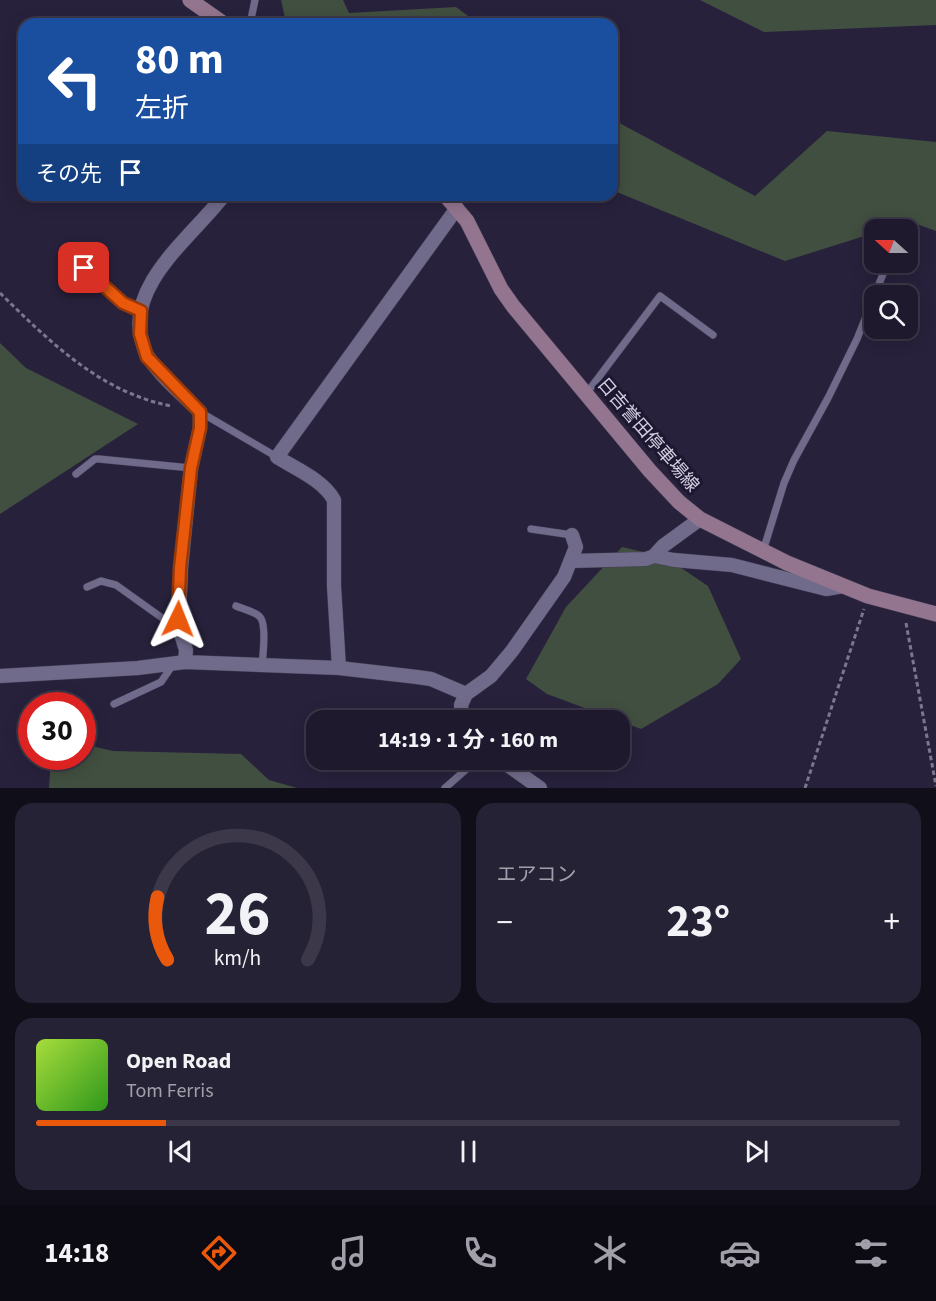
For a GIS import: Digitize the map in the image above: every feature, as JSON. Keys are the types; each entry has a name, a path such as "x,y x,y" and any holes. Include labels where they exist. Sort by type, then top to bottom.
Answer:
{"main road":[{"path":"190,0 216,18"},
{"name":"日吉誉田停車場線","path":"451,201 475,235 501,289 586,394 679,502 700,519 763,551 868,596 936,614"}],"street":[{"path":"179,663 186,650 180,631 180,568 191,468 200,428 200,412 147,357 140,334 141,311 150,284 158,270 215,201"},
{"path":"339,668 334,586 334,500 322,485 277,457 457,208"},
{"path":"571,561 646,559 654,556 663,546 700,519"},
{"path":"461,710 461,705 466,694 491,676 512,651 564,577 576,547 572,535"},
{"path":"654,556 748,568 826,589 838,585 844,586"},
{"path":"0,676 138,668 179,663 262,665 339,668 431,679 466,694"},
{"path":"515,770 540,788"}],"lane":[{"path":"251,18 255,0"},
{"path":"84,268 123,303 141,311"},
{"path":"763,551 784,483 857,339 883,274"},
{"path":"586,394 660,296 712,335"},
{"path":"200,412 277,457"},
{"path":"76,474 94,459 191,468"},
{"path":"531,529 572,535"},
{"path":"87,587 101,581 116,585 180,631"},
{"path":"236,606 262,618 264,625 262,665"},
{"path":"114,704 161,682 179,663"},
{"path":"445,788 465,770"}],"path":[{"path":"0,293 45,337 83,368 114,386 155,403 200,412"},
{"path":"805,788 868,596"},
{"path":"903,606 936,786"}],"green space":[{"path":"281,0 343,0 349,13 456,7 471,18 285,18"},
{"path":"700,0 936,0 936,25 764,32"},
{"path":"618,122 755,196 827,131 936,142 936,231 918,225 918,219 864,219 864,236 785,261 618,192"},
{"path":"0,343 26,368 138,424 0,514"},
{"path":"622,547 665,557 708,586 741,659 718,684 641,729 630,725 630,710 590,710 547,694 526,679 566,607"},
{"path":"96,747 113,751 241,754 269,780 297,788 49,788 50,770 96,770"}],"route":[{"path":"84,268 123,303 141,311 140,334 147,357 200,412 200,428 191,468 180,568 178,619"}]}
